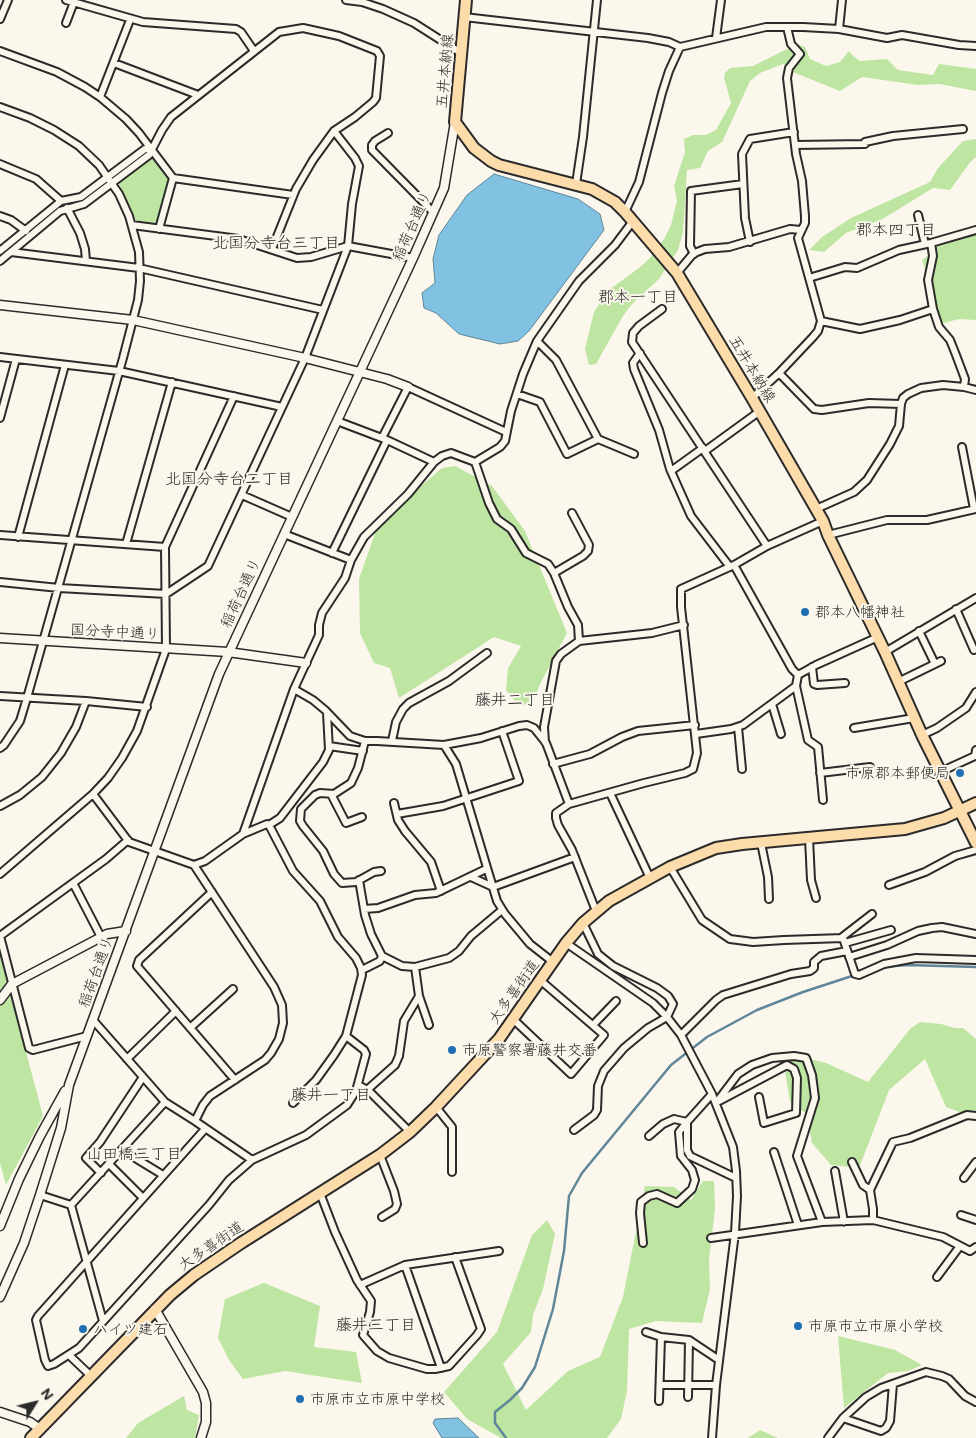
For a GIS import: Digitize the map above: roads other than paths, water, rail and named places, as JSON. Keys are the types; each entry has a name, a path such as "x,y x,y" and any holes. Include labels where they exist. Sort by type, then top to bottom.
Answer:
{"main road":[{"name":"五井本納線","path":"466,0 456,122 474,148 499,165 576,184 604,195 625,212 677,273 760,411 823,521 828,535 878,636 922,735 976,843"},
{"name":"大多喜街道","path":"31,1438 170,1295 194,1276 380,1155 410,1132 483,1058 514,1020 566,943 596,910 625,891 670,867 716,848 905,829 934,822 960,812 976,803"}],"street":[{"path":"0,19 8,0"},
{"path":"66,0 85,2 130,20 236,29 241,32 254,51"},
{"path":"346,0 362,2 383,9 414,23 461,53"},
{"path":"576,184 583,137 597,0"},
{"path":"716,38 721,0"},
{"path":"839,29 842,0"},
{"path":"66,23 74,2"},
{"path":"464,17 648,38 670,42 680,47 766,27 839,29 887,38 902,36 976,46"},
{"path":"100,97 130,20"},
{"path":"752,398 779,373 818,331 821,321 799,247 798,238 806,216 787,78 789,68 800,54 791,44 787,27"},
{"path":"0,261 60,211 84,204 149,155 171,117 279,32 304,28 339,36 377,51 380,56 376,98 355,117 334,132 302,177 272,249"},
{"path":"625,212 639,182 662,93 680,47"},
{"path":"0,51 64,76 100,97 126,119 152,149 173,178 293,195"},
{"path":"114,63 198,95"},
{"path":"0,108 42,123 65,136 90,156 108,177 124,203 139,252 139,290 133,320 59,588 20,721 0,748"},
{"name":"稲荷台通り","path":"0,1226 19,1179 69,1084 228,652 360,372 444,188 456,122"},
{"path":"795,145 865,143 893,136 963,130"},
{"path":"0,582 59,588 166,594 208,566 305,358 348,246 352,204 359,166 355,158 334,132"},
{"path":"750,242 745,218 742,154 750,139 794,132"},
{"path":"388,133 372,145 372,150 433,212"},
{"path":"0,251 61,201 81,197 145,149 152,149"},
{"path":"0,164 36,179 61,201"},
{"path":"159,229 173,178"},
{"path":"694,254 690,246 691,192 743,184"},
{"path":"67,208 80,233 85,249 86,261"},
{"path":"918,215 932,256 928,280 933,309 939,326 950,340 965,380 964,386"},
{"path":"0,216 11,220 31,236"},
{"path":"475,462 500,447 504,441 517,394 537,341 579,281 615,245 633,221"},
{"path":"132,225 239,239 297,258 311,257 348,246 413,258"},
{"path":"677,273 694,254 705,249 729,248 790,229 801,230"},
{"path":"809,278 845,267 857,268 899,250 976,230"},
{"path":"11,252 139,268 323,310"},
{"path":"0,305 133,320 305,358 387,379 506,432"},
{"path":"662,309 638,326 633,333 632,342 767,546"},
{"path":"821,321 860,329 900,320 933,309"},
{"path":"537,341 556,360 598,438 634,454"},
{"path":"640,353 633,363 634,369 659,430 671,471 692,516 732,566 792,669 798,675"},
{"path":"0,357 119,371 282,407"},
{"path":"0,418 2,403 16,359"},
{"path":"18,536 65,364"},
{"path":"779,373 814,409 822,410 869,403 901,404"},
{"path":"126,544 172,382"},
{"path":"816,509 854,492 867,480 899,426 903,398 921,388 943,385 964,386 976,390"},
{"path":"332,553 408,387"},
{"path":"517,394 540,402 567,454 598,438"},
{"path":"0,874 93,794 108,778 122,758 137,731 166,649 165,547 234,396"},
{"path":"671,471 760,411"},
{"path":"337,421 384,439 434,462"},
{"path":"828,535 887,520 927,520 975,509 962,447"},
{"path":"243,834 294,689 318,634 322,613 345,578 350,560 364,537 408,494 434,462 450,453 475,462"},
{"path":"475,462 489,503 497,519 511,529 526,553 548,564 554,573 578,626 579,641"},
{"path":"242,495 292,517"},
{"path":"554,573 588,551 589,545 572,513"},
{"path":"596,910 556,818 556,813 569,804 644,782 685,773 692,769 697,753 696,734 681,589 732,566 767,546 823,521"},
{"path":"284,534 350,560"},
{"path":"0,535 165,547"},
{"path":"885,652 976,598"},
{"path":"956,609 974,650"},
{"path":"569,804 546,743 544,727 556,661 561,654 579,641 652,634 684,625"},
{"path":"898,682 938,663 918,631"},
{"path":"823,800 818,747 808,740 796,686 798,675 878,636"},
{"name":"国分寺中通り","path":"0,638 228,652 306,663"},
{"path":"392,742 396,722 403,708 449,681 487,653"},
{"path":"812,667 814,684 845,683"},
{"path":"696,734 743,725 796,686"},
{"path":"294,689 313,700 350,736 365,741 444,745 481,738 519,726 527,726 537,731 546,743"},
{"path":"922,735 937,728 966,708 976,692"},
{"path":"0,696 147,707"},
{"path":"0,806 42,777 76,727 86,701"},
{"path":"772,704 781,734"},
{"path":"194,866 205,861 243,834 269,825 280,818 323,762 329,750 327,713"},
{"path":"854,728 914,718"},
{"path":"553,764 590,754 622,737 638,731 695,725"},
{"path":"738,727 742,769"},
{"path":"397,814 443,806 519,781 502,731"},
{"path":"365,741 358,768 351,783 334,794 320,793 315,795 301,809 300,821 323,851 338,880 342,883 359,880 374,872 381,871"},
{"path":"444,745 456,764 497,901 502,910 530,944 553,962"},
{"path":"329,746 363,751"},
{"path":"940,772 975,756 976,750"},
{"path":"820,773 870,767"},
{"path":"610,793 650,878"},
{"path":"93,794 128,840 194,866 274,987 282,1005 283,1023 279,1039 266,1060 210,1096 202,1105 195,1121"},
{"path":"331,794 346,824 362,817"},
{"path":"394,803 405,831 431,862 441,890"},
{"path":"269,825 278,839 293,871 320,901 338,937 356,958 362,970 346,1036 316,1080 293,1104"},
{"path":"809,838 811,880 816,898"},
{"path":"87,1036 33,1050 29,1048 0,936 128,840"},
{"path":"761,843 768,876 769,899"},
{"path":"890,885 925,872 976,843"},
{"path":"471,876 493,886 574,857"},
{"path":"670,867 702,920 730,939 753,942 784,940 843,941 867,938 891,930"},
{"path":"364,909 378,908 415,895 436,893 486,869"},
{"path":"359,880 371,934 382,956 402,966 415,967 449,958 459,952 471,936 502,910"},
{"path":"73,883 101,937"},
{"path":"212,892 139,960 137,966 235,1080"},
{"path":"843,941 872,914"},
{"path":"574,1130 594,1115 597,1110 598,1086 604,1071 624,1048 648,1028 667,1017 673,1004 668,996 657,988 613,966 598,954 583,923"},
{"path":"681,1035 723,995 791,974 810,971 814,968 814,962 820,956 848,954 887,945 918,931 932,928 976,934"},
{"path":"0,1000 12,984 101,937 126,931"},
{"path":"843,941 855,974 859,975 884,964 916,958 976,960"},
{"path":"566,943 653,1003 667,1017 681,1035 712,1094 733,1147 736,1178 735,1233 716,1385 712,1438"},
{"path":"362,970 380,961 382,956"},
{"path":"415,967 419,996 429,1026"},
{"path":"514,1020 571,1074 604,1035 540,980"},
{"path":"190,1028 233,989"},
{"path":"367,1090 395,1064 399,1056 404,1021 419,996"},
{"path":"593,1025 616,1001"},
{"path":"127,1059 176,1011"},
{"path":"93,1020 165,1102 252,1160"},
{"path":"205,1129 38,1316 36,1320 48,1366 79,1348 209,1206 228,1180 252,1160 306,1135 347,1105 358,1085 366,1054 364,1050 346,1036"},
{"path":"716,1102 738,1074 752,1065 772,1058 794,1056 806,1058 812,1075 815,1098 797,1156 822,1222"},
{"path":"716,1102 787,1065 794,1069 797,1078 796,1112 764,1123 759,1096"},
{"path":"101,1173 86,1158 100,1142 143,1077"},
{"name":"稲荷台通り","path":"0,1297 24,1242 40,1195 61,1128 69,1084"},
{"path":"358,1085 367,1090 410,1132"},
{"path":"643,1242 640,1213 641,1202 649,1196 657,1194 677,1203 692,1189 695,1180 692,1170 681,1156 679,1132 712,1094"},
{"path":"71,1205 165,1102"},
{"path":"436,1107 452,1127 452,1172"},
{"path":"873,1220 874,1209 870,1190 893,1142 910,1138 966,1115 976,1116"},
{"path":"649,1136 663,1124 674,1119 688,1122"},
{"path":"688,1122 687,1150 690,1156 736,1178"},
{"path":"122,1150 163,1176"},
{"path":"774,1152 798,1225"},
{"path":"380,1155 397,1204 396,1209 382,1217"},
{"path":"852,1162 864,1185 870,1190"},
{"path":"964,1178 976,1162"},
{"path":"109,1164 143,1198"},
{"path":"835,1172 844,1222"},
{"path":"320,1193 335,1232 360,1285 371,1301 363,1336 377,1351 388,1358 427,1369 448,1366 454,1362 458,1354 481,1329 455,1257"},
{"path":"40,1195 71,1205"},
{"path":"71,1205 103,1321"},
{"path":"961,1215 976,1220"},
{"path":"712,1238 735,1233 822,1222 873,1220 943,1237 970,1251 976,1247"},
{"path":"937,1277 960,1246"},
{"path":"360,1285 405,1266 499,1251"},
{"path":"405,1266 441,1368"},
{"path":"155,1309 203,1392 206,1422 201,1438"},
{"path":"646,1332 661,1337 689,1340 719,1360"},
{"path":"659,1402 661,1337"},
{"path":"688,1397 689,1340"},
{"path":"69,1355 90,1376"},
{"path":"828,1438 844,1418 866,1396 881,1388 926,1372 949,1379 965,1396 976,1402"},
{"path":"844,1418 881,1431 886,1428 890,1421 893,1384"},
{"path":"660,1385 716,1385"},
{"path":"0,1412 22,1418 40,1429"}],"water":[{"path":"494,174 578,199 600,214 604,230 529,331 518,341 500,344 459,334 436,313 424,308 422,293 435,283 433,259 439,235 467,195"},
{"path":"458,1418 479,1438 442,1438 433,1423 435,1419"}],"waterway":[{"path":"882,967 908,965 976,967"},
{"path":"506,1438 495,1423 495,1412 522,1388 535,1367 553,1309 564,1251 569,1196 582,1173 671,1065 707,1037 757,1010 855,975"}],"place":[{"name":"郡本八幡神社","path":"805,612"},
{"name":"市原郡本郵便局","path":"960,773"},
{"name":"市原警察署藤井交番","path":"452,1050"},
{"name":"市原市立市原小学校","path":"798,1326"},
{"name":"ハイツ建石","path":"83,1329"},
{"name":"市原市立市原中学校","path":"300,1399"}],"district":[{"name":"郡本四丁目","path":"896,230"},
{"name":"北国分寺台三丁目","path":"276,243"},
{"name":"郡本一丁目","path":"638,297"},
{"name":"北国分寺台二丁目","path":"229,479"},
{"name":"藤井二丁目","path":"515,700"},
{"name":"藤井一丁目","path":"331,1095"},
{"name":"山田橋三丁目","path":"134,1154"},
{"name":"藤井三丁目","path":"376,1325"}]}
